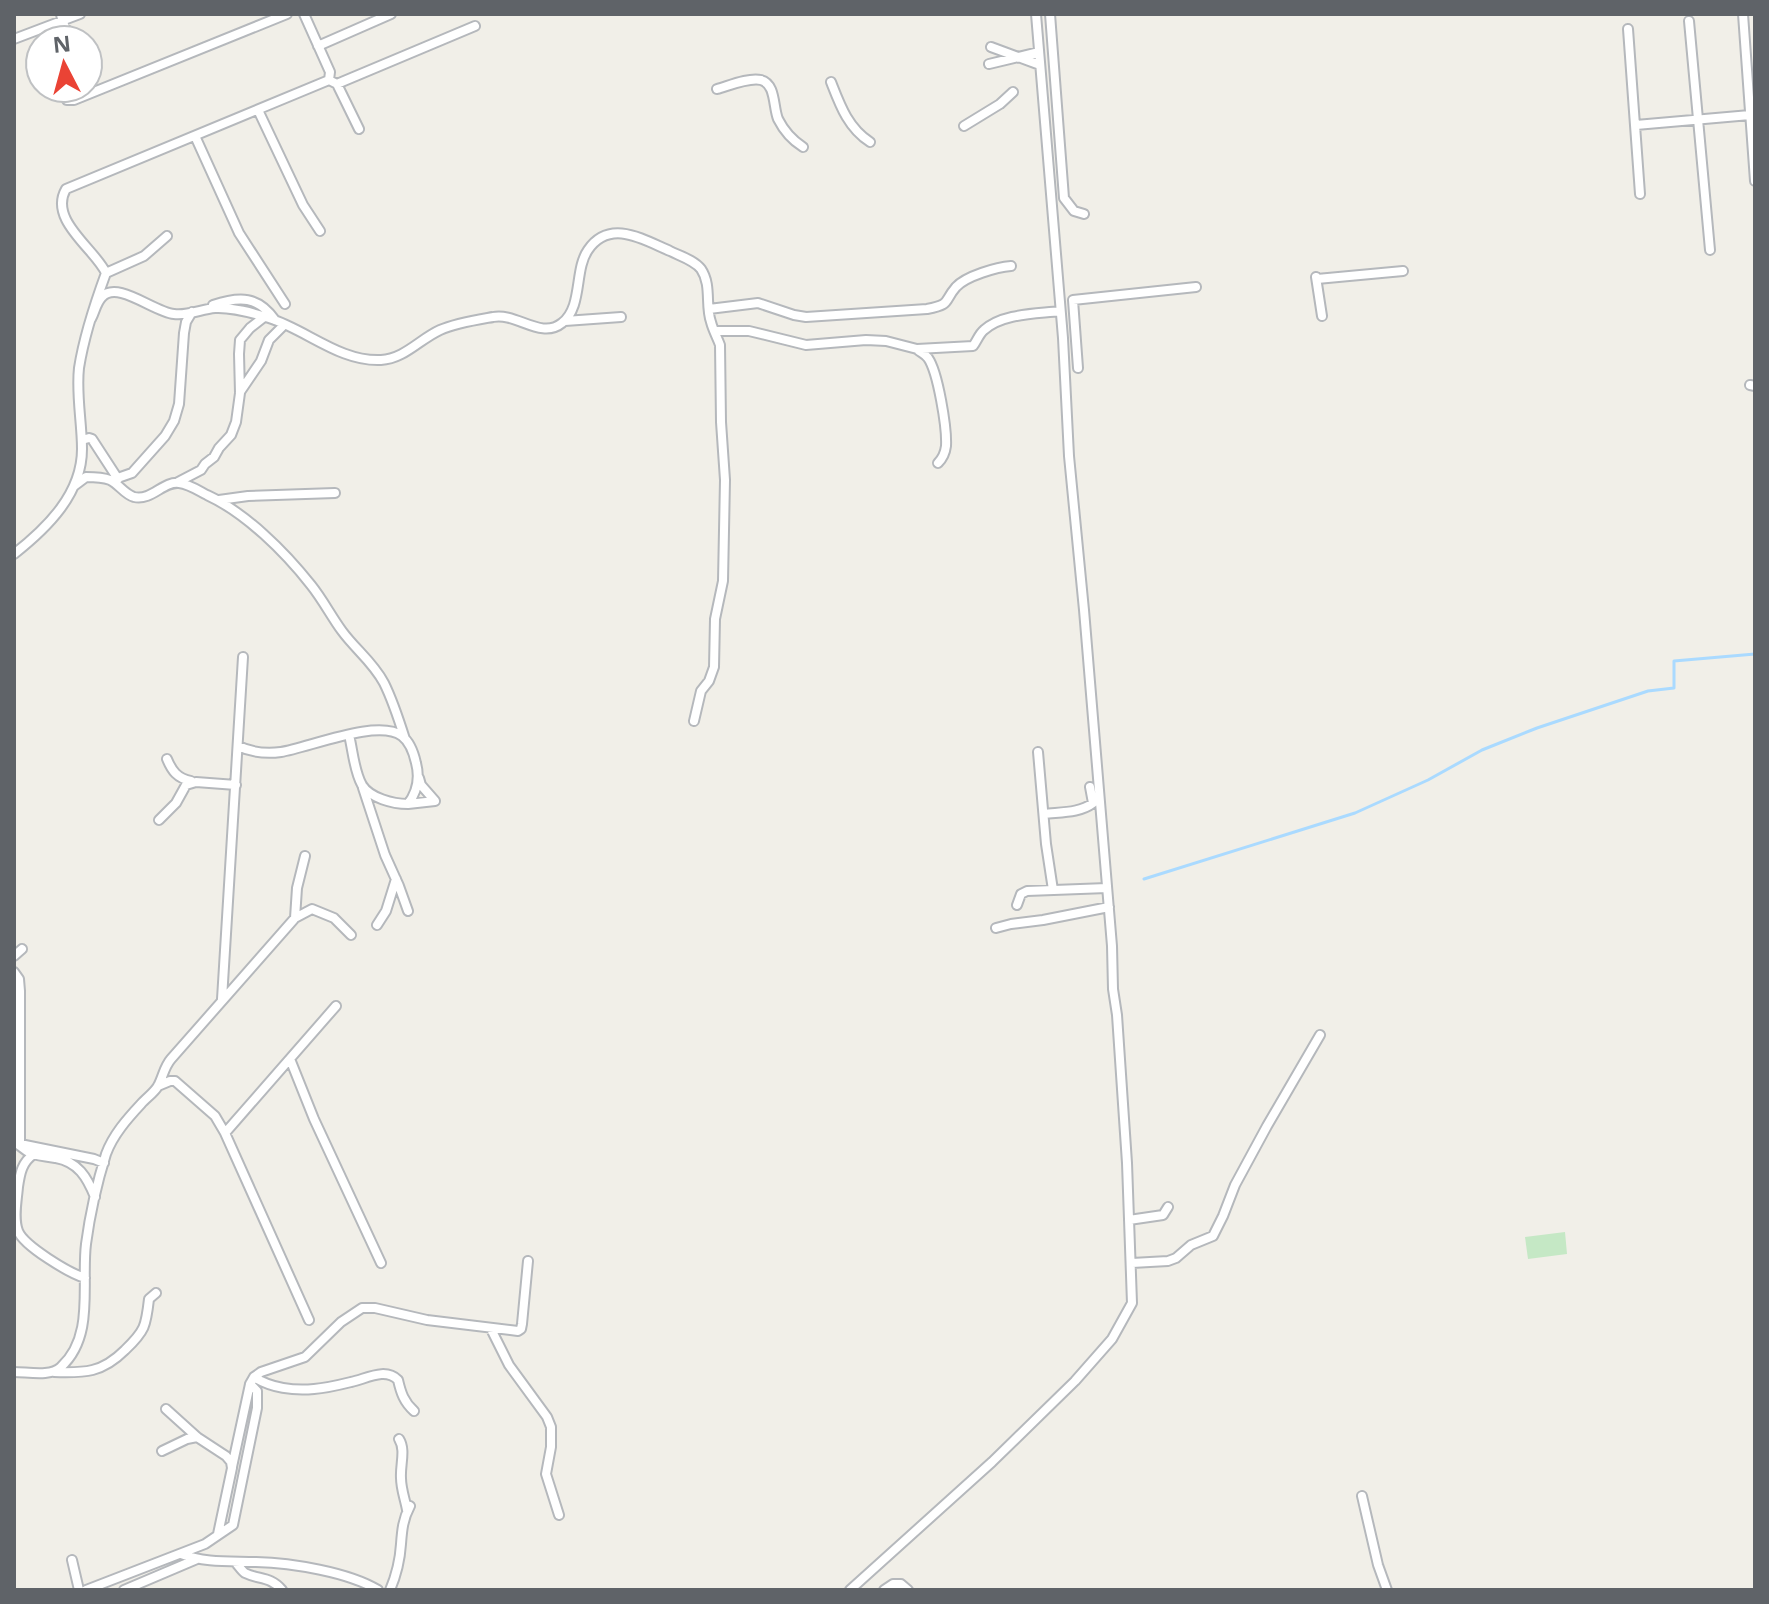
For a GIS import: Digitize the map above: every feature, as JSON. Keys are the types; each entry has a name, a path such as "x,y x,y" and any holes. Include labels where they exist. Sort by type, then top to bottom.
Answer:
{"street":[{"path":"14,39 62,18 80,14"},
{"path":"104,88 287,14"},
{"path":"304,14 333,82 359,129"},
{"path":"318,46 391,14"},
{"path":"850,1590 1075,1381 1112,1339 1132,1303 1127,1163 1109,907 1096,800 1084,610 1069,456 1036,14"},
{"path":"1050,14 1064,198 1074,211 1084,214"},
{"path":"1743,14 1755,181"},
{"path":"1689,21 1710,250"},
{"path":"106,273 63,214 63,193 66,189 475,26"},
{"path":"1628,29 1640,194"},
{"path":"991,47 1040,65"},
{"path":"989,64 1039,52"},
{"path":"717,89 736,82 760,80 769,85 779,120 794,142 803,147"},
{"path":"831,82 853,128 870,142"},
{"path":"964,126 1000,104 1013,92"},
{"path":"258,110 303,205 320,231"},
{"path":"1636,125 1750,115"},
{"path":"195,136 239,233 285,304"},
{"path":"564,321 576,298 586,253 594,243 613,234 622,233 650,241 685,257 700,267 706,281 710,321 720,345 725,480 723,581 715,619 714,667 701,691 694,721"},
{"path":"14,554 55,517 73,488 81,459 82,440 79,366 106,273 144,256 167,236"},
{"path":"709,309 758,303 806,317 927,309 946,303 959,283 995,267 1011,266"},
{"path":"1322,316 1316,278 1403,271"},
{"path":"101,284 104,294"},
{"path":"1078,368 1073,300 1196,287"},
{"path":"91,319 104,294 119,292 153,309 172,314 215,308 235,309 280,322 347,355 385,360 400,356 450,326 495,316 503,315 550,329 564,321 621,317"},
{"path":"73,488 86,477 115,480 132,473 165,436 179,404 186,322 197,311 219,303 246,300 258,302 280,322"},
{"path":"715,331 749,331 806,345 866,340 886,341 917,349 973,346 987,327 1001,321 1060,311"},
{"path":"82,440 92,439 115,480 127,494 137,498 148,496 201,470 231,435 240,393 240,340 264,317"},
{"path":"240,393 261,361 280,322"},
{"path":"917,349 926,355 934,371 941,404 946,446 944,457 938,463"},
{"path":"178,482 229,505 251,522 284,553 313,587 342,631 383,680 416,761 421,785 435,801 395,803 380,798 361,784"},
{"path":"219,500 335,493"},
{"path":"222,999 243,657"},
{"path":"238,746 257,752 281,752 324,740 385,730 405,739"},
{"path":"349,735 361,784 408,911"},
{"path":"1038,752 1053,890"},
{"path":"167,759 186,785"},
{"path":"175,774 184,780 236,785"},
{"path":"408,804 418,776"},
{"path":"159,820 176,803 186,785 196,782"},
{"path":"1090,787 1096,800"},
{"path":"1044,814 1075,811 1089,807 1096,800"},
{"path":"295,918 297,888 305,856"},
{"path":"377,925 386,911 396,879"},
{"path":"1017,905 1021,894 1027,891 1107,888"},
{"path":"296,903 334,918 351,935"},
{"path":"996,928 1109,907"},
{"path":"158,1086 167,1063 222,999 295,918 312,909"},
{"path":"14,956 22,949"},
{"path":"14,972 19,979 20,991 17,1143"},
{"path":"225,1133 336,1006"},
{"path":"1132,1263 1168,1261 1191,1245 1213,1236 1235,1185 1320,1035"},
{"path":"290,1059 314,1119 381,1263"},
{"path":"53,1372 64,1364 79,1341 85,1299 85,1247 111,1141 140,1105 164,1082 175,1081 215,1116 309,1320"},
{"path":"17,1143 28,1152 75,1164 84,1174 95,1198"},
{"path":"17,1143 104,1163"},
{"path":"34,1154 21,1169 17,1230 26,1242 58,1266 85,1278"},
{"path":"1129,1220 1158,1217 1168,1207"},
{"path":"217,1534 252,1381 261,1372 305,1357 341,1322 362,1308 518,1331 521,1329 528,1261"},
{"path":"14,1372 87,1371 111,1363 141,1334 146,1323 149,1299 156,1293"},
{"path":"491,1329 509,1365 551,1427 546,1474 559,1515"},
{"path":"252,1381 316,1389 355,1382 368,1376 390,1374 398,1380 401,1393 414,1411"},
{"path":"86,1590 205,1544 233,1525 257,1408 257,1391 252,1381"},
{"path":"166,1409 197,1437 226,1456 232,1468"},
{"path":"162,1451 197,1437"},
{"path":"390,1590 401,1548 401,1529 409,1508 402,1492 403,1445 399,1439"},
{"path":"1362,1496 1387,1590"},
{"path":"181,1554 236,1563 293,1565 361,1581 378,1590"},
{"path":"124,1590 136,1588 199,1559"},
{"path":"72,1560 79,1590"},
{"path":"236,1563 243,1573 265,1578 282,1590"},
{"path":"884,1590 893,1584 901,1584 908,1590"}],"green space":[{"path":"1565,1232 1567,1254 1528,1259 1525,1237"}],"waterway":[{"path":"1144,879 1355,813 1428,780 1482,750 1537,728 1648,691 1674,688 1674,661 1755,654"}]}
